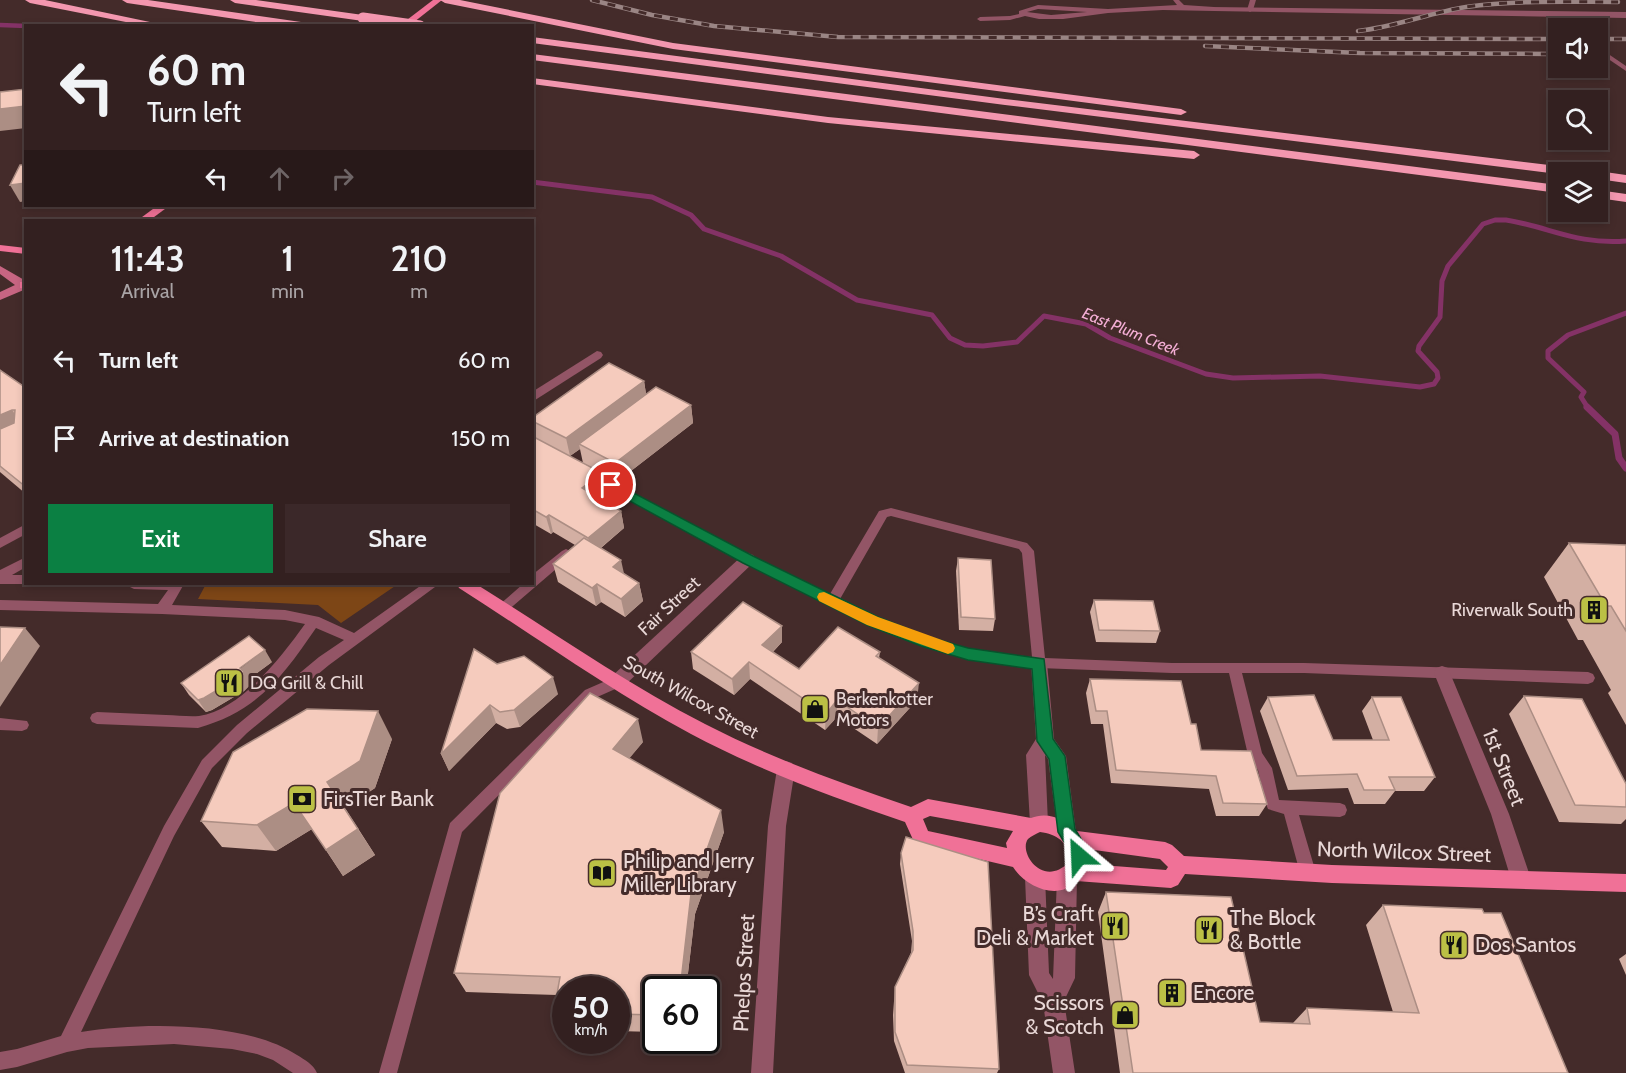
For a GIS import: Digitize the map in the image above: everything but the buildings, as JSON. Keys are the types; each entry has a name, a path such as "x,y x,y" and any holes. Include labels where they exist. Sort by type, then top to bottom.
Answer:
{"highway":[{"path":"30,0 154,24"},
{"path":"127,0 294,24"},
{"path":"235,0 406,24"},
{"path":"445,0 673,46 1129,104 1443,156"},
{"path":"534,40 1548,169"},
{"path":"534,57 1548,188"},
{"path":"534,81 828,120 1533,186"},
{"path":"1608,176 1626,179"},
{"path":"1608,195 1626,198"}],"main road":[{"path":"406,24 438,0"},
{"path":"144,219 162,207"},
{"path":"0,248 24,251"},
{"path":"0,269 24,284"},
{"path":"0,297 24,285"},
{"name":"South Wilcox Street","path":"467,585 617,682 715,737 839,791 912,816"},
{"path":"1018,859 922,838 912,816 928,807 1034,824 1049,823 1070,836 1079,856 1070,875"},
{"path":"1034,824 1017,839 1015,849 1018,859 1027,872 1035,878 1057,882 1070,875 1171,879 1180,865"},
{"name":"North Wilcox Street","path":"1070,836 1165,851 1180,865 1308,873 1626,883"}],"street":[{"path":"1214,9 1626,15"},
{"path":"534,397 597,355"},
{"name":"Fair Street","path":"617,682 748,559"},
{"path":"1039,663 1045,741 1057,756 1070,836"},
{"name":"1st Street","path":"1442,673 1500,814 1521,879"},
{"path":"1034,824 1035,755 1045,741"},
{"name":"Phelps Street","path":"762,1073 777,826 786,769"},
{"path":"1053,1000 1065,978 1070,875"},
{"path":"1035,878 1039,975 1053,1000 1064,1073"}],"lane":[{"path":"1176,0 1182,7"},
{"path":"1250,10 1253,0"},
{"path":"980,19 1010,18 1025,14 1059,16 1182,7 1214,9"},
{"path":"1566,14 1569,18"},
{"path":"1608,56 1626,69"},
{"path":"582,470 833,602 926,642 968,654 1039,663 1588,678"},
{"path":"833,602 883,514 891,512 1023,546 1028,551 1039,663"},
{"path":"0,544 24,529"},
{"path":"534,581 569,551"},
{"path":"0,578 24,562"},
{"path":"0,578 24,580"},
{"path":"162,609 177,585"},
{"path":"67,1043 169,831 207,764 242,729 353,638 430,585"},
{"path":"503,608 530,585"},
{"path":"0,605 285,615 314,621 353,638"},
{"path":"97,718 198,722 212,720 229,710 276,673 314,621"},
{"path":"1234,668 1255,755 1265,768 1273,804 1279,807 1340,810"},
{"path":"388,1073 455,828 590,694 617,682"},
{"path":"0,724 22,725"},
{"path":"1289,807 1308,873"},
{"path":"0,1061 67,1043 115,1035 169,1035 234,1040 276,1052 308,1073"}],"shaded area":[{"path":"205,585 397,585 341,623 318,605 198,599"}],"waterway":[{"name":"East Plum Creek","path":"0,25 24,26"},
{"name":"East Plum Creek","path":"534,182 652,197 691,215 704,229 781,256 857,300 932,315 950,338 965,345 983,346 1017,342 1044,316 1086,324 1110,338 1206,374 1233,378 1320,376 1420,387 1434,384 1438,378 1437,372 1418,351 1419,346 1440,317 1442,281 1448,266 1483,224 1495,220 1506,220 1578,238 1609,242 1626,241"},
{"path":"1588,408 1581,397 1584,392 1548,358 1548,351 1568,335 1626,313"},
{"path":"1588,408 1615,434 1619,458 1626,468"}],"railway":[{"path":"592,0 652,15 714,26 838,37 1548,39"},
{"path":"1358,31 1466,7 1504,3 1618,2"},
{"path":"1608,39 1626,39"},
{"path":"1205,46 1360,53 1548,54"}],"slow traffic":[{"path":"824,597 873,621 926,642 948,648"}],"place":[{"name":"Riverwalk South","path":"1594,610"},
{"name":"DQ Grill & Chill","path":"229,683"},
{"name":"Berkenkotter Motors","path":"815,709"},
{"name":"FirsTier Bank","path":"302,799"},
{"name":"Philip and Jerry Miller Library","path":"602,873"},
{"name":"B’s Craft Deli & Market","path":"1115,926"},
{"name":"The Block & Bottle","path":"1209,930"},
{"name":"Dos Santos","path":"1454,945"},
{"name":"Encore","path":"1172,993"},
{"name":"Scissors & Scotch","path":"1125,1015"}],"route":[{"path":"611,485 748,559 873,621 926,642 968,654 1039,663 1045,741 1057,756 1067,832 1078,847 1079,856"}]}
